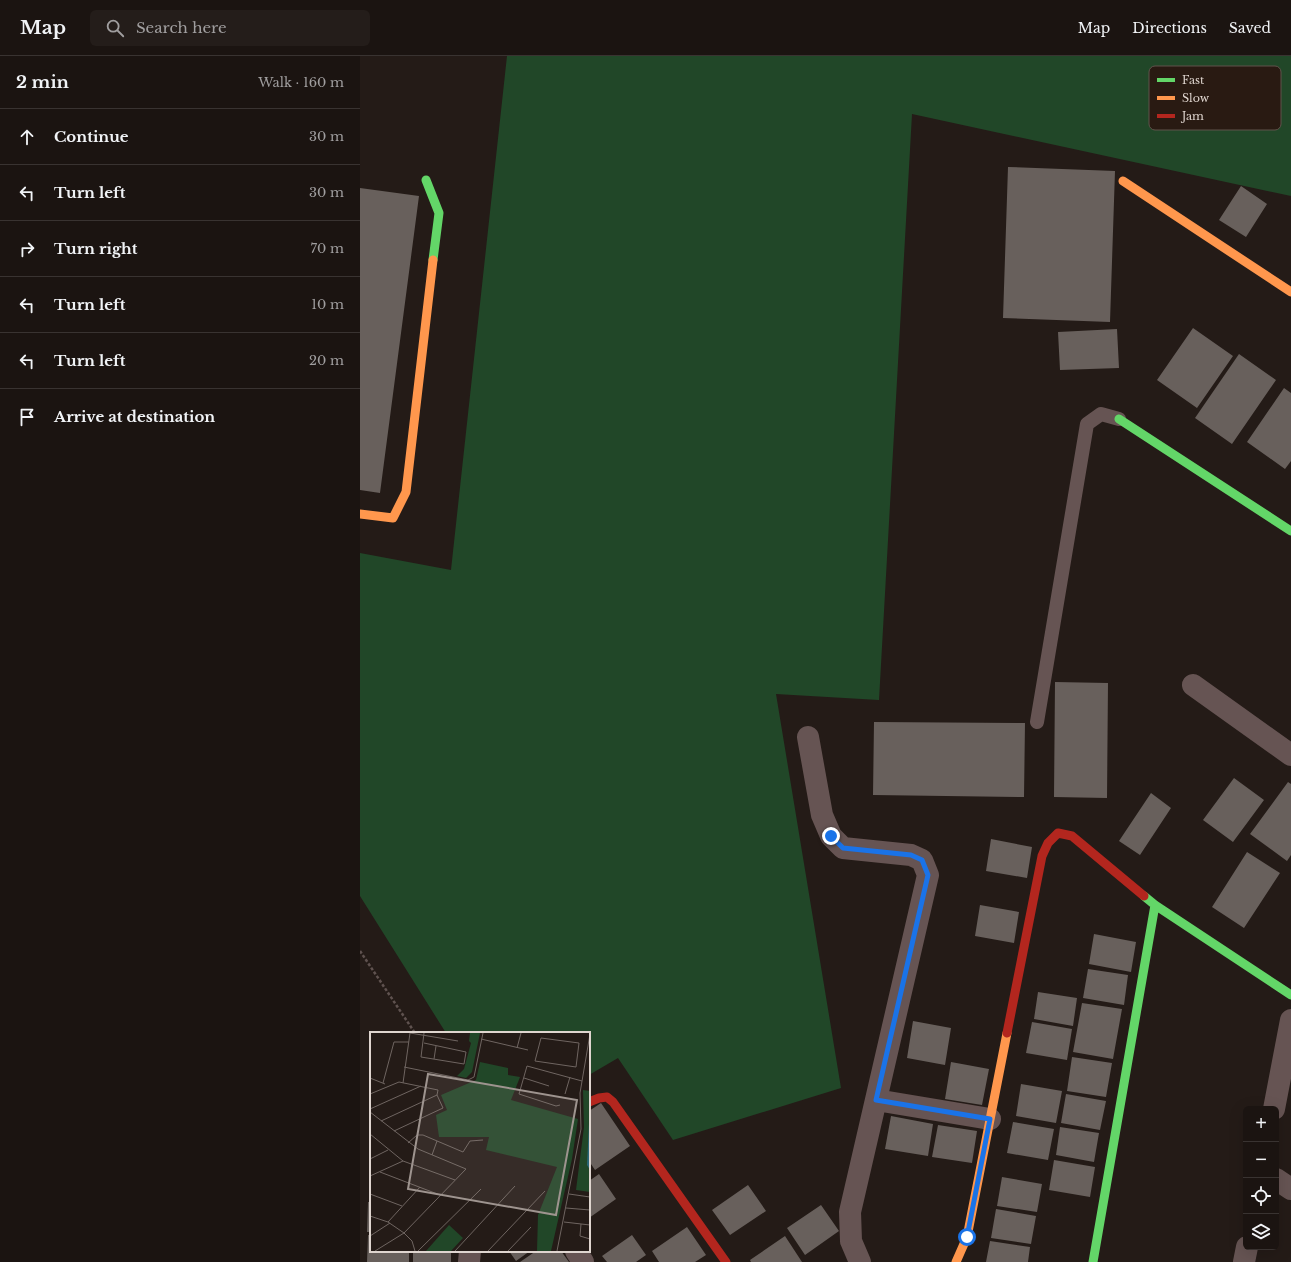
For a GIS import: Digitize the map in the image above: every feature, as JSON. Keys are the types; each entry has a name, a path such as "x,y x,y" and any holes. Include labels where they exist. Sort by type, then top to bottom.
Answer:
{"street":[{"path":"360,514 393,518 406,492 439,213 426,180"},
{"path":"1123,181 1291,292"},
{"path":"1119,419 1291,531"},
{"path":"1193,685 1291,755"},
{"path":"808,737 822,815 831,836 843,848 911,855 922,860 928,875 850,1212 851,1241 860,1262"},
{"path":"956,1262 967,1237 1042,856 1048,842 1058,834 1072,836 1155,905 1291,995"},
{"path":"1093,1262 1155,905"},
{"path":"1275,1106 1291,1020"},
{"path":"590,1102 607,1097 613,1102 726,1262"},
{"path":"876,1100 990,1119"},
{"path":"1279,1181 1291,1189"},
{"path":"1244,1262 1246,1250"},
{"path":"469,1262 470,1252"},
{"path":"577,1252 583,1262"}],"lane":[{"path":"1037,722 1087,424 1101,414 1119,419"}],"path":[{"path":"360,951 413,1032"}],"green space":[{"path":"507,56 1291,56 1291,196 912,114 879,700 776,694 841,1088 673,1140 618,1058 590,1074 590,1032 445,1032 360,896 360,553 451,570"}],"building":[{"path":"1008,167 1115,171 1110,322 1003,318"},
{"path":"1241,186 1267,204 1246,237 1219,220"},
{"path":"360,188 419,196 380,493 360,490"},
{"path":"1193,328 1233,356 1197,408 1157,380"},
{"path":"1117,329 1119,368 1060,370 1058,332"},
{"path":"1239,354 1276,380 1232,444 1195,418"},
{"path":"1284,388 1291,393 1291,461 1285,469 1247,442"},
{"path":"1055,682 1108,683 1107,798 1054,797"},
{"path":"874,722 1025,723 1024,797 873,795"},
{"path":"1234,778 1264,800 1233,842 1203,820"},
{"path":"1288,782 1291,784 1291,855 1287,861 1250,834"},
{"path":"1151,793 1171,808 1140,855 1119,841"},
{"path":"991,839 1032,847 1027,878 986,871"},
{"path":"1247,852 1280,873 1244,928 1212,907"},
{"path":"980,905 1019,912 1014,943 975,936"},
{"path":"1094,934 1136,942 1131,972 1089,964"},
{"path":"1088,969 1128,975 1124,1005 1083,998"},
{"path":"1038,992 1077,998 1073,1026 1034,1019"},
{"path":"1082,1003 1122,1009 1113,1059 1073,1052"},
{"path":"913,1021 951,1028 945,1065 907,1058"},
{"path":"1032,1022 1072,1029 1067,1060 1026,1053"},
{"path":"1072,1057 1112,1063 1106,1097 1067,1091"},
{"path":"951,1062 989,1069 982,1105 945,1099"},
{"path":"1021,1084 1062,1091 1056,1123 1016,1116"},
{"path":"1066,1094 1106,1101 1100,1130 1061,1123"},
{"path":"370,1097 370,1121 369,1121"},
{"path":"601,1103 630,1146 595,1170 590,1162 590,1110"},
{"path":"891,1116 933,1124 928,1156 885,1149"},
{"path":"1013,1122 1054,1129 1048,1160 1007,1153"},
{"path":"938,1125 977,1131 972,1163 932,1157"},
{"path":"1060,1127 1099,1133 1094,1162 1056,1155"},
{"path":"1054,1160 1095,1167 1090,1197 1049,1190"},
{"path":"599,1174 616,1199 590,1217 590,1180"},
{"path":"1002,1177 1042,1184 1037,1212 997,1206"},
{"path":"748,1185 766,1211 730,1235 712,1210"},
{"path":"368,1202 370,1202 370,1232 367,1232"},
{"path":"821,1205 839,1231 805,1255 787,1228"},
{"path":"996,1209 1036,1216 1031,1244 991,1238"},
{"path":"687,1227 706,1255 695,1262 659,1262 652,1251"},
{"path":"368,1235 370,1235 370,1252 409,1252 409,1262 367,1262"},
{"path":"632,1235 646,1255 636,1262 607,1262 602,1256"},
{"path":"785,1236 802,1262 751,1262 750,1260"},
{"path":"990,1241 1030,1247 1028,1262 986,1262"},
{"path":"413,1252 451,1252 451,1262 413,1262"},
{"path":"510,1252 529,1252 516,1261"},
{"path":"535,1252 562,1252 569,1262 520,1262"}],"traffic: fast":[{"path":"426,180 439,213 433,260"},
{"path":"1119,419 1291,531"},
{"path":"1144,896 1155,905 1291,995"},
{"path":"1093,1262 1155,905"}],"traffic: slow":[{"path":"1123,181 1291,292"},
{"path":"360,514 393,518 406,492 433,260"},
{"path":"956,1262 967,1237 1007,1033"}],"traffic: jam":[{"path":"1007,1033 1042,856 1048,843 1058,833 1072,836 1144,896"},
{"path":"590,1102 607,1097 613,1102 726,1262"}],"route":[{"path":"831,836 843,848 911,855 922,860 928,875 876,1100 990,1119 967,1237"}]}
